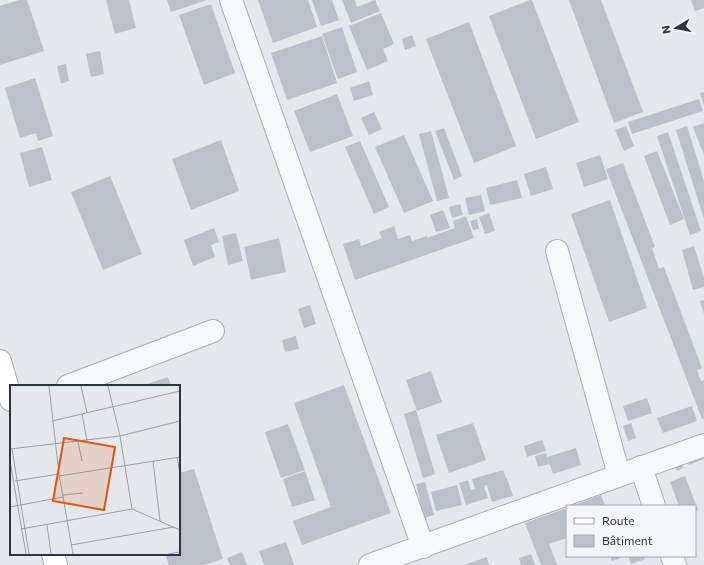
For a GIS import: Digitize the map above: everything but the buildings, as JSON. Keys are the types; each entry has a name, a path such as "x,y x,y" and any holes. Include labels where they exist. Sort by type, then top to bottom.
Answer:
{"main road":[{"path":"0,361 10,396"},
{"path":"53,555 56,565"}],"street":[{"path":"230,0 423,547"},
{"path":"557,251 619,475"},
{"path":"71,385 213,331"},
{"path":"370,565 404,560 423,547 704,445"},
{"path":"641,468 654,505"}]}
